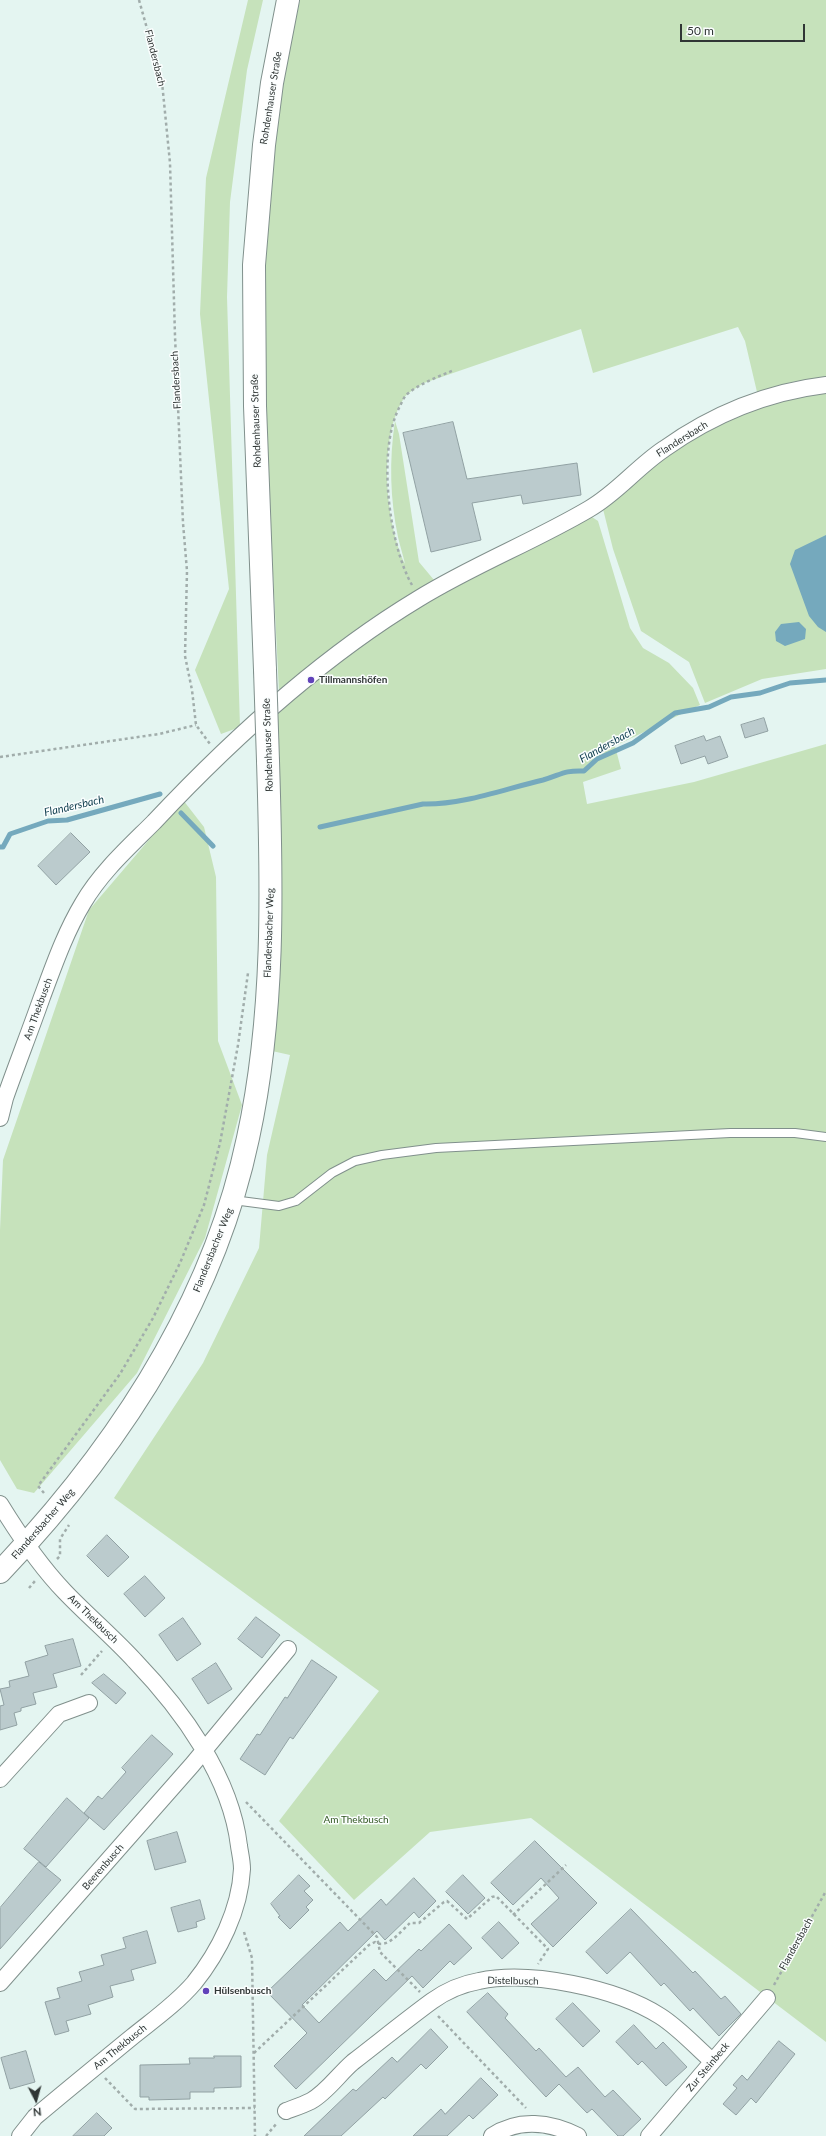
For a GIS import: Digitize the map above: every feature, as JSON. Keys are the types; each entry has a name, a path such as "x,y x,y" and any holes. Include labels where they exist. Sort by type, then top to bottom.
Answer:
{"main road":[{"name":"Rohdenhauser Straße","path":"271,845 255,406 254,265 264,145 272,82 288,0"},
{"name":"Flandersbacher Weg","path":"0,1572 26,1545 58,1507 131,1409 159,1366 188,1311 213,1255 232,1200 248,1138 259,1076 266,1015 270,948 271,845"}],"street":[{"name":"Flandersbach","path":"84,902 108,869 219,756 308,678 370,630 419,598 471,569 554,530 598,504 663,449 712,420 756,400 796,389 826,385"},
{"name":"Am Thekbusch","path":"0,1118 5,1098 61,947 84,902"},
{"name":"Am Thekbusch","path":"0,1504 26,1545 46,1570 65,1592 101,1626 158,1685 205,1750 220,1778 232,1808 242,1868 237,1896 222,1940 194,1982 180,1998 40,2113 20,2136"},
{"path":"205,1750 288,1649"},
{"path":"0,1779 59,1714 88,1703"},
{"name":"Beerenbusch","path":"0,1983 205,1750"},
{"name":"Distelbusch","path":"286,2111 312,2100 352,2063 441,1996 460,1986 500,1978 528,1979 585,1986 630,2000 660,2016 712,2061"},
{"name":"Zur Steinbeck","path":"649,2136 767,1998"},
{"path":"492,2136 500,2131 520,2125 541,2124 560,2127 578,2136"}],"lane":[{"path":"232,1200 279,1206 296,1200 332,1172 354,1161 382,1155 436,1148 730,1133 795,1132 826,1136"}],"path":[{"name":"Flandersbach","path":"139,0 157,59 166,111 170,163 183,523 187,571 185,656 192,690 196,725"},
{"path":"419,598 404,572 395,537 388,486 388,446 392,421 405,396 424,382 454,370"},
{"path":"0,756 159,734 196,725 219,756"},
{"path":"46,1570 60,1556 60,1539 72,1521 38,1486 120,1374 180,1263 204,1205 224,1120 238,1045 248,971"},
{"path":"81,1674 100,1653"},
{"path":"244,1801 377,1937 380,1952 425,1998 428,2005 528,2110"},
{"path":"513,1915 566,1865"},
{"name":"Flandersbach","path":"767,1998 826,1891"},
{"path":"254,2053 369,1945 375,1942 379,1945 387,1944 410,1923 419,1923 447,1901 467,1919 492,1897 496,1896 548,1949 536,1967"},
{"path":"242,1927 252,1958 255,2136"},
{"path":"105,2078 135,2109 255,2108"}],"green space":[{"path":"248,0 263,0 247,70 230,202 227,297 240,727 221,734 195,670 229,589 200,314 206,178"},
{"path":"300,0 826,0 826,378 792,382 757,392 745,341 738,327 593,373 581,329 424,383 404,398 396,415 390,435 387,480 393,526 398,546 405,564 395,523 392,494 391,465 395,421 399,434 419,562 434,580 315,662 279,692 266,408 264,307 265,247 267,207 276,129 289,52"},
{"path":"826,392 826,669 762,679 705,703 689,662 641,631 613,549 603,509 672,451 706,431 739,415 774,403"},
{"path":"592,517 598,521 630,628 643,648 669,663 693,688 700,705 615,746 621,769 583,782 587,804 694,782 826,744 826,2042 531,1818 430,1832 354,1900 279,1821 379,1691 114,1498 203,1363 259,1248 267,1155 290,1055 272,1051 280,949 282,869 277,712 344,659 421,603"},
{"path":"183,800 204,827 216,877 218,1041 242,1105 205,1238 137,1373 34,1493 17,1489 0,1460 0,1230 3,1160 89,910"}],"water":[{"path":"826,535 826,632 818,627 809,616 790,564 795,550"},
{"path":"799,622 806,629 805,639 785,646 776,641 775,632 781,624"}],"building":[{"path":"453,422 467,479 577,463 581,495 523,504 521,495 472,503 481,540 431,552 403,433"},
{"path":"764,718 768,731 745,738 741,725"},
{"path":"704,736 706,741 720,736 728,757 708,764 705,756 681,764 675,746"},
{"path":"71,833 90,852 56,885 38,866"},
{"path":"107,1535 129,1557 108,1577 87,1556"},
{"path":"145,1576 165,1598 145,1617 124,1594"},
{"path":"256,1617 280,1635 262,1658 238,1639"},
{"path":"183,1618 201,1644 177,1661 159,1635"},
{"path":"73,1639 81,1666 53,1674 57,1687 33,1693 36,1704 21,1708 21,1711 14,1713 17,1725 0,1730 0,1706 4,1705 0,1689 10,1687 9,1681 29,1676 25,1662 48,1655 45,1646"},
{"path":"312,1660 337,1677 293,1739 290,1737 265,1775 240,1759 257,1734 260,1735 285,1697 287,1698"},
{"path":"216,1663 232,1689 208,1704 192,1679"},
{"path":"104,1674 126,1693 116,1704 92,1683"},
{"path":"152,1735 173,1754 104,1830 84,1813 98,1796 102,1799 126,1772 122,1768"},
{"path":"67,1798 89,1818 46,1867 24,1849"},
{"path":"177,1832 186,1862 155,1870 147,1841"},
{"path":"535,1841 597,1903 553,1947 531,1924 559,1898 541,1878 513,1905 491,1883"},
{"path":"39,1862 61,1880 0,1949 0,1908"},
{"path":"299,1875 310,1886 304,1891 313,1900 306,1907 309,1910 290,1929 278,1917 280,1916 271,1904"},
{"path":"463,1875 485,1898 468,1914 446,1892"},
{"path":"414,1878 436,1901 419,1918 414,1912 385,1940 377,1931 302,2005 319,2023 374,1969 386,1981 419,1949 421,1951 449,1924 472,1948 454,1965 450,1961 423,1988 412,1976 296,2089 274,2066 307,2033 267,1992 340,1922 348,1931 381,1899 386,1905"},
{"path":"200,1900 205,1919 196,1922 197,1927 178,1932 171,1908"},
{"path":"631,1909 693,1973 695,1971 721,1999 725,1996 741,2014 719,2036 693,2008 690,2011 664,1983 661,1986 630,1952 607,1974 586,1952"},
{"path":"499,1922 519,1943 502,1959 482,1938"},
{"path":"147,1931 156,1963 131,1970 134,1980 110,1986 113,1997 88,2005 91,2014 66,2021 69,2031 55,2035 45,2002 60,1998 57,1988 82,1981 79,1972 104,1965 101,1955 126,1948 123,1938"},
{"path":"488,1993 508,2014 505,2018 536,2051 539,2048 566,2077 578,2067 605,2097 613,2090 641,2119 623,2136 618,2136 592,2109 587,2113 559,2084 546,2097 467,2012"},
{"path":"573,2003 600,2031 583,2047 556,2019"},
{"path":"634,2025 656,2049 663,2042 687,2067 666,2086 642,2061 638,2065 616,2042"},
{"path":"431,2029 448,2047 426,2069 421,2064 385,2099 383,2097 341,2136 304,2136 353,2089 356,2091 392,2057 397,2062"},
{"path":"779,2041 795,2054 756,2103 751,2098 736,2115 723,2104 737,2088 733,2085 742,2075 747,2080"},
{"path":"26,2051 35,2082 10,2089 1,2058"},
{"path":"214,2056 241,2056 241,2087 214,2088 214,2092 190,2092 190,2099 149,2100 149,2097 140,2097 140,2065 190,2064 189,2058 214,2058"},
{"path":"481,2078 498,2095 473,2119 469,2115 447,2136 413,2136 441,2109 445,2114"},
{"path":"97,2113 112,2128 104,2136 73,2136"}],"waterway":[{"name":"Flandersbach","path":"320,827 423,804 438,804 483,796 567,772 584,771 597,759 633,743 675,713 709,707 731,697 760,693 790,683 826,680"},
{"name":"Flandersbach","path":"0,847 3,847 10,834 48,821 67,820 160,794"},
{"name":"Flandersbach","path":"181,813 213,846"}],"place":[{"name":"Tillmannshöfen","path":"311,680"},
{"name":"Hülsenbusch","path":"206,1991"}]}
